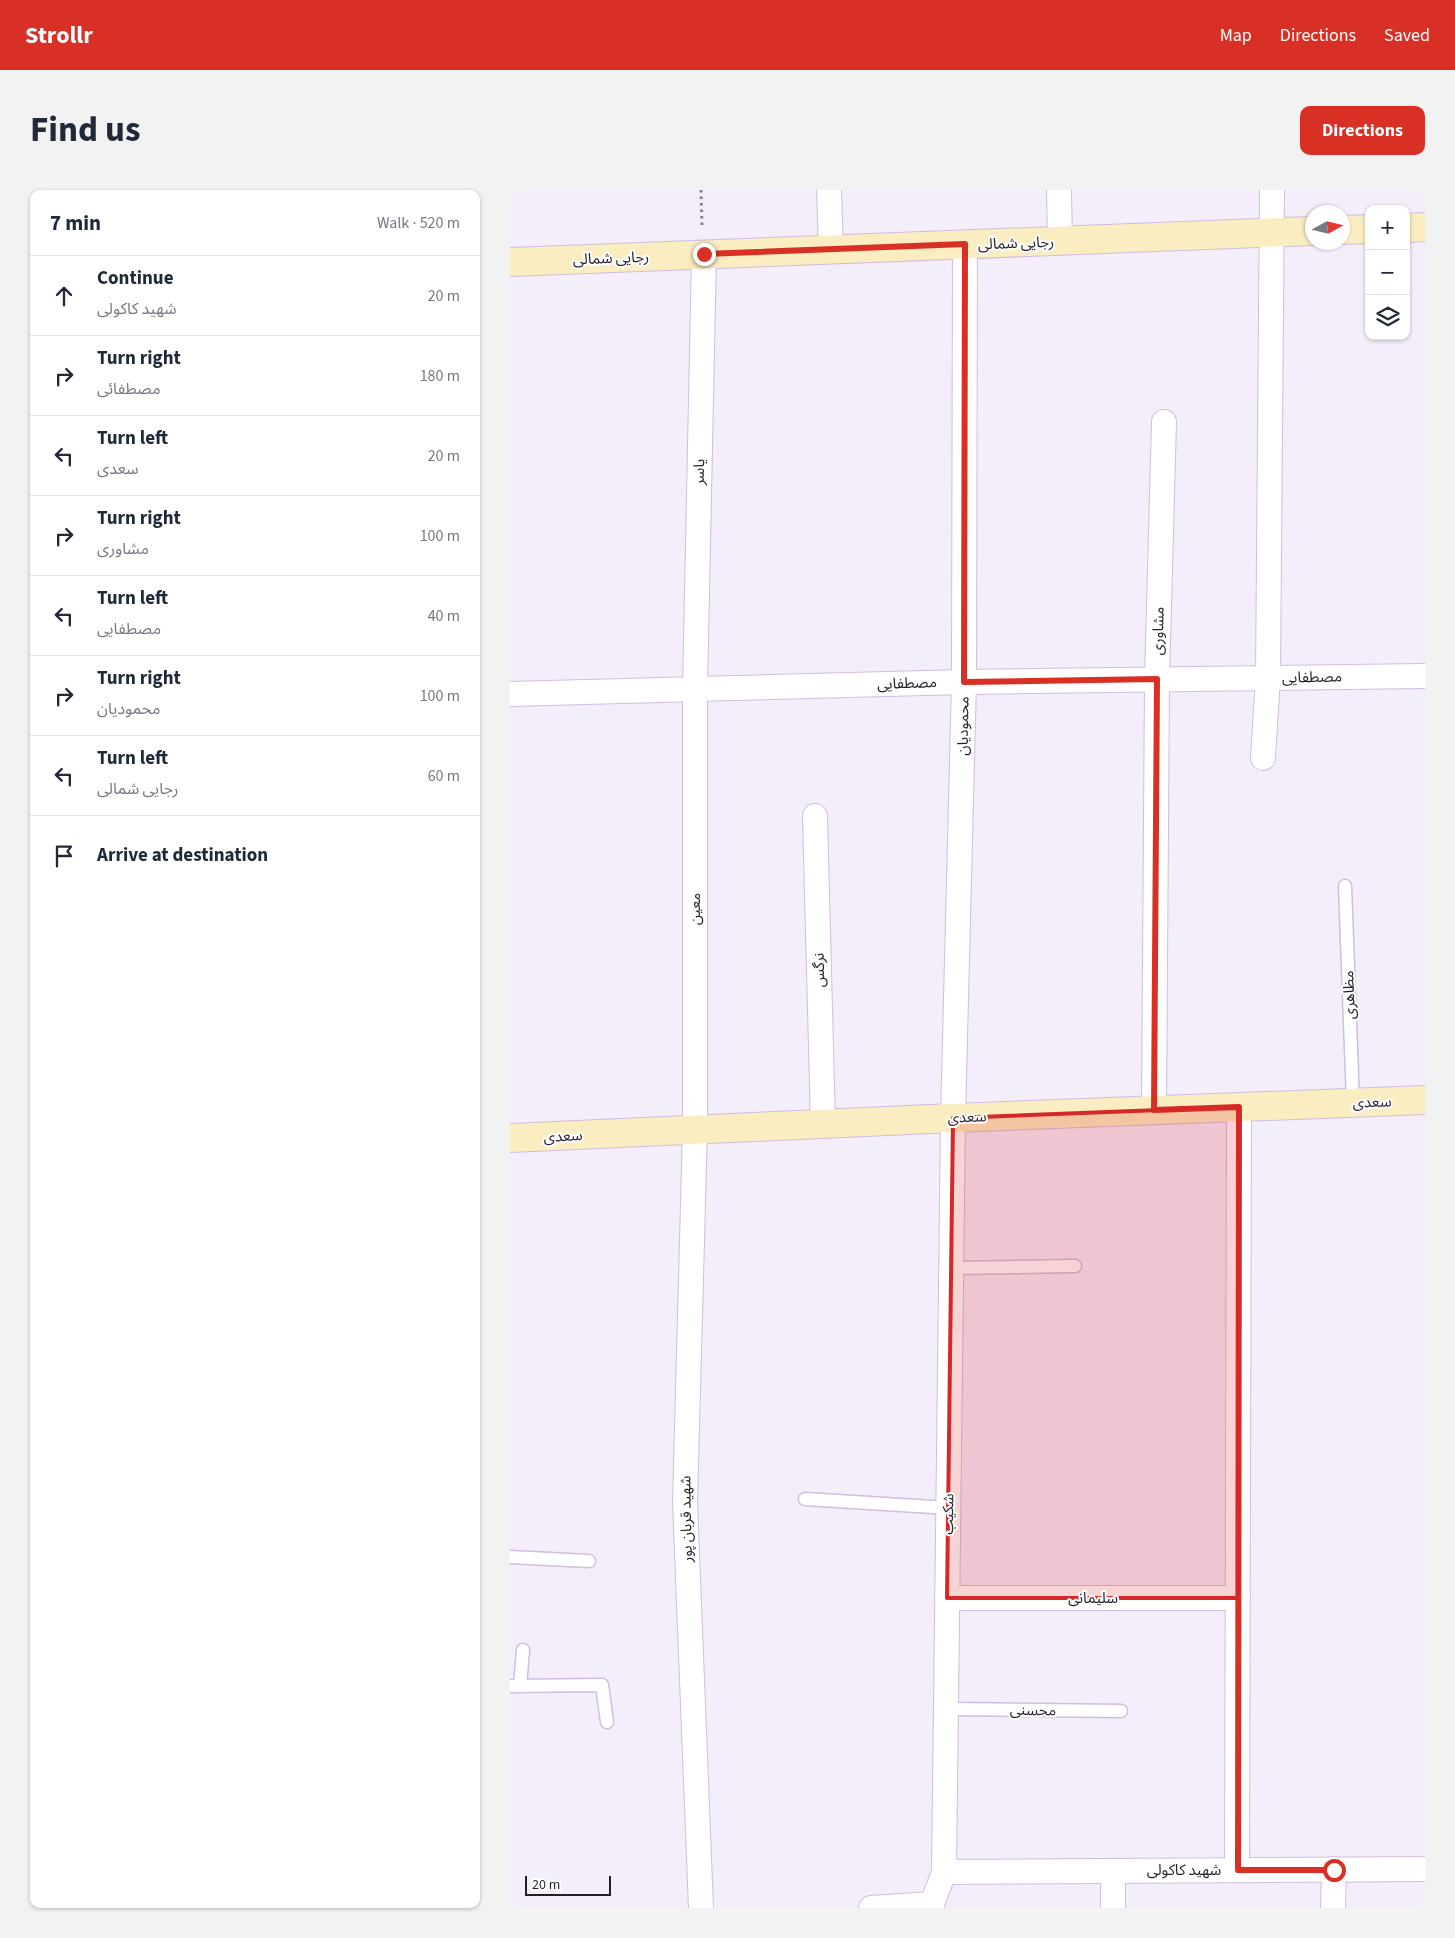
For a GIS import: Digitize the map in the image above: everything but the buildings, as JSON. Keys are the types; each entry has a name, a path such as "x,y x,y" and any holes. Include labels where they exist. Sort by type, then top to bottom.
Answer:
{"street":[{"path":"829,190 830,250"},
{"path":"1059,190 1060,241"},
{"path":"1263,758 1268,678 1272,190"},
{"path":"1410,228 1425,227"},
{"path":"1350,230 1365,229"},
{"name":"رجایی شمالی","path":"510,262 1305,232"},
{"name":"محمودیان","path":"954,1118 964,682 965,244"},
{"name":"یاسر","path":"695,689 704,254"},
{"name":"مشاوری","path":"1154,1110 1157,679 1164,422"},
{"name":"مصطفایی","path":"510,694 964,682 1425,676"},
{"name":"معین","path":"694,1130 695,689"},
{"name":"نرگس","path":"815,816 823,1124"},
{"name":"سعدی","path":"510,1138 954,1118 1425,1100"},
{"path":"1238,1870 1239,1107"},
{"name":"شکیب","path":"932,1906 944,1872 954,1118"},
{"name":"شهید قربان پور","path":"694,1130 685,1502 701,1908"},
{"name":"سلیمانی","path":"947,1598 1238,1598"},
{"name":"شهید کاکولی","path":"944,1872 1425,1869"},
{"path":"1334,1870 1334,1908"},
{"path":"1113,1871 1113,1908"},
{"path":"871,1908 932,1906"}],"lane":[{"name":"مظاهری","path":"1345,886 1353,1103"},
{"path":"952,1268 1075,1266"},
{"path":"805,1499 949,1508"},
{"path":"510,1557 589,1560"},
{"path":"524,1650 515,1686 602,1685 607,1722"},
{"name":"محسنی","path":"946,1709 1121,1711"}],"path":[{"path":"701,190 704,254"}],"highlighted area":[{"path":"1239,1107 1238,1598 947,1598 953,1118"}],"route":[{"path":"704,254 965,244 964,682 1157,679 1154,1110 1239,1107 1238,1870 1334,1870"}]}
